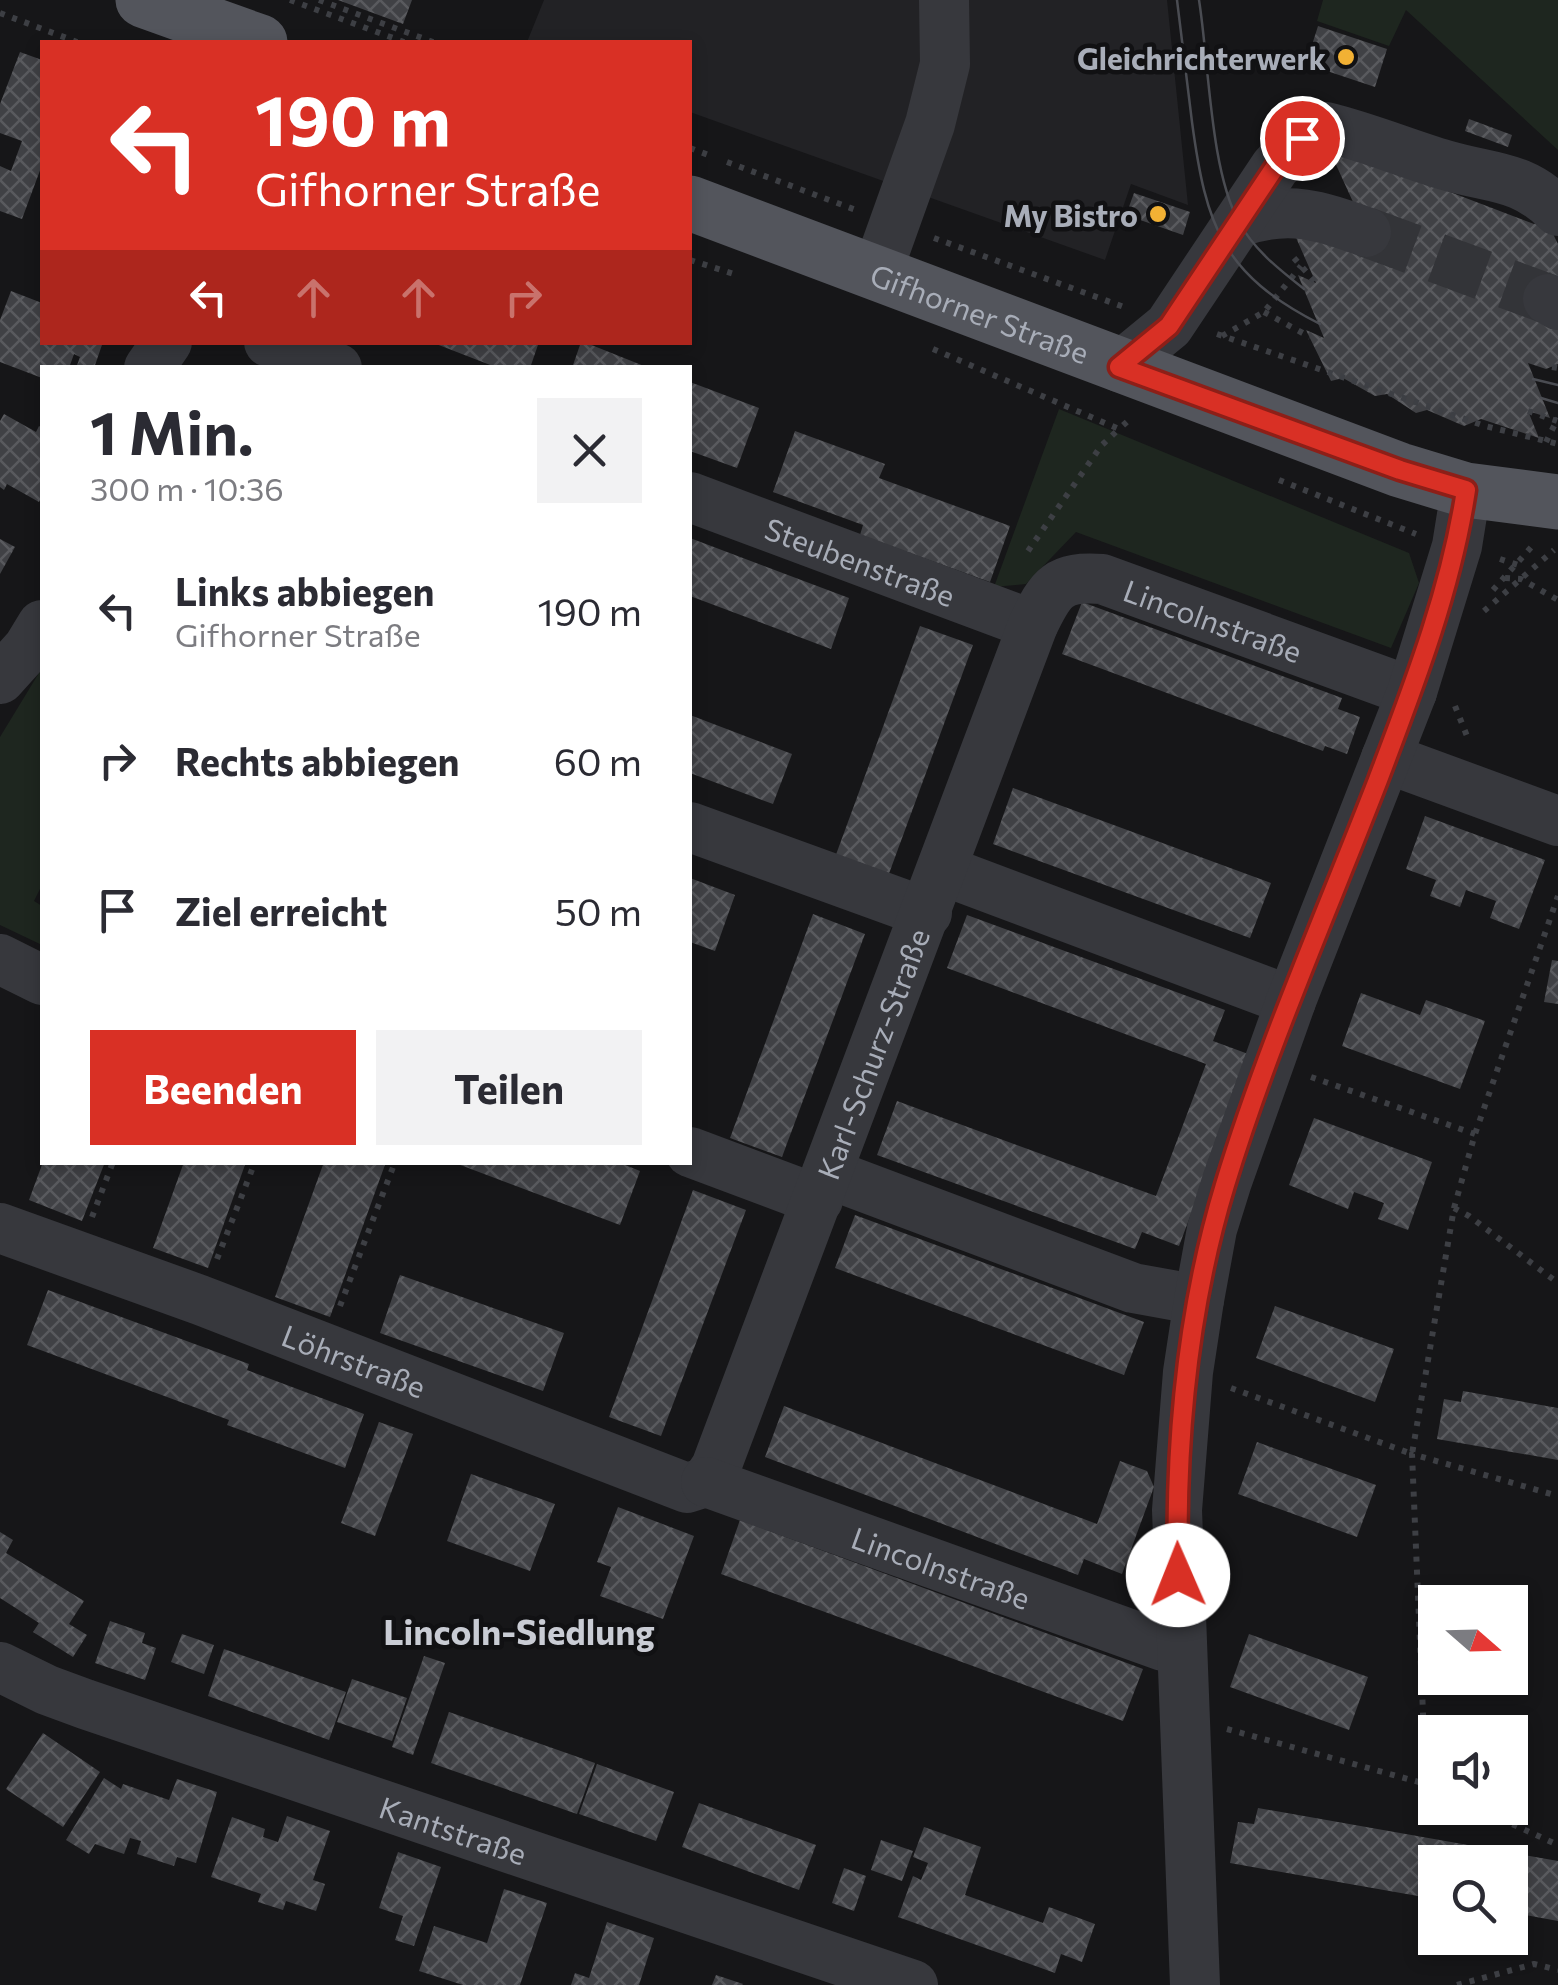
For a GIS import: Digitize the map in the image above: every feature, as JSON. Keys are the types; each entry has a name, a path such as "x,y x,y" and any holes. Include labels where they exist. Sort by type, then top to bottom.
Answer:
{"main road":[{"path":"142,0 254,40"},
{"name":"Gifhorner Straße","path":"692,204 876,275 1125,393 1466,490 1558,502"}],"street":[{"path":"876,275 930,124 944,64 944,0"},
{"path":"1125,393 1287,154 1302,138 1326,127 1448,166 1502,176 1538,192 1558,212"},
{"path":"1239,222 1268,212 1320,216 1366,232"},
{"path":"277,345 329,365"},
{"path":"1195,1985 1177,1510 1188,1372 1199,1300 1226,1181 1386,758 1434,695 1466,490"},
{"name":"Steubenstraße","path":"692,499 1033,625"},
{"name":"Lincolnstraße","path":"1033,625 1048,593 1076,578 1102,579 1434,695"},
{"name":"Karl-Schurz-Straße","path":"706,1482 716,1467 1033,625"},
{"path":"0,679 40,629"},
{"path":"1386,758 1558,821"},
{"path":"692,828 934,892 1292,1001"},
{"path":"0,958 40,979"},
{"path":"692,1153 822,1186 1133,1288 1199,1300"},
{"name":"Löhrstraße","path":"0,1228 200,1300 687,1488 706,1482"},
{"name":"Lincolnstraße","path":"706,1482 1162,1646 1180,1648"},
{"name":"Kantstraße","path":"0,1667 86,1704 913,1985"}],"path":[{"path":"290,0 399,40"},
{"path":"319,0 428,40"},
{"path":"0,13 72,40"},
{"path":"692,261 737,276"},
{"path":"1221,336 1264,312 1300,267 1316,283"},
{"path":"1264,312 1310,338"},
{"path":"1177,314 1221,336 1485,426 1558,444"},
{"path":"916,343 1119,429"},
{"path":"1027,553 1101,446 1119,429 1125,393"},
{"path":"1528,411 1558,419 1546,443"},
{"path":"1480,614 1558,548"},
{"path":"1497,569 1516,550 1522,579"},
{"path":"1489,578 1522,579 1558,600"},
{"path":"1434,695 1474,749"},
{"path":"1423,1715 1412,1454 1454,1208 1558,896"},
{"path":"1269,1062 1476,1134"},
{"path":"73,1254 85,1236 112,1165"},
{"path":"200,1300 254,1165"},
{"path":"322,1350 394,1165"},
{"path":"1454,1208 1558,1283"},
{"path":"1188,1372 1412,1454 1558,1496"},
{"path":"1183,1716 1418,1782"},
{"path":"1514,1825 1558,1845"},
{"path":"1457,1985 1534,1964 1558,1970"}],"shaded area":[{"path":"544,0 1167,0 1188,205 1131,184 1105,260 692,113 692,40 528,40"},
{"path":"1323,0 1558,0 1558,150 1406,10 1389,46 1317,21"},
{"path":"1059,409 1409,553 1419,583 1391,648 1076,532 1026,584 994,587"},
{"path":"40,671 40,889 34,901 40,905 40,944 0,925 0,737"}],"building":[{"path":"338,0 412,0 403,24"},
{"name":"Gleichrichterwerk","path":"1318,26 1387,49 1375,87 1306,64"},
{"path":"20,52 40,59 40,170 22,219 0,211 0,166 11,171 22,141 0,133 0,104"},
{"path":"1469,119 1512,135 1508,147 1465,131"},
{"path":"1327,145 1534,224 1546,220 1558,244 1558,364 1546,369 1528,363 1550,418 1528,411 1539,438 1481,419 1464,426 1427,410 1416,413 1387,394 1375,396 1343,378 1331,381 1306,330 1324,338 1298,275 1316,283 1290,224 1374,248"},
{"name":"My Bistro","path":"1134,193 1190,212 1183,235 1126,215"},
{"path":"11,291 40,302 40,345 102,345 95,365 77,365 80,357 74,354 70,365 40,365 40,377 0,362 0,320"},
{"path":"439,345 538,345 531,365 490,365"},
{"path":"580,345 592,345 642,365 573,365"},
{"path":"692,383 759,408 737,468 692,452"},
{"path":"4,414 36,432 40,427 39,502 7,484 4,490 0,487 0,421"},
{"path":"795,431 885,464 879,478 1010,526 990,582 860,535 863,525 773,492"},
{"path":"0,539 15,547 0,574"},
{"path":"692,539 849,598 831,649 692,597"},
{"path":"1082,602 1342,698 1338,709 1360,717 1347,754 1325,746 1323,751 1062,654"},
{"path":"920,626 973,645 887,879 834,860"},
{"path":"692,716 792,754 773,804 692,774"},
{"path":"1013,788 1271,883 1250,938 993,844"},
{"path":"1425,816 1545,860 1519,929 1490,918 1496,901 1466,890 1460,907 1430,896 1436,880 1406,869"},
{"path":"692,879 735,895 715,951 692,943"},
{"path":"813,914 865,934 782,1157 730,1138"},
{"path":"967,915 1225,1010 1213,1041 1251,1055 1179,1246 1142,1232 1135,1249 877,1155 897,1101 1156,1196 1206,1064 947,968"},
{"path":"1552,960 1558,961 1558,1004 1544,1002"},
{"path":"1361,993 1420,1015 1426,1000 1485,1021 1460,1089 1342,1046"},
{"path":"1314,1118 1432,1162 1408,1230 1378,1219 1384,1203 1354,1192 1348,1209 1289,1185"},
{"path":"42,1165 104,1165 82,1221 29,1200"},
{"path":"183,1165 245,1165 208,1268 153,1248"},
{"path":"323,1165 385,1165 330,1317 275,1297"},
{"path":"460,1165 625,1165 640,1171 620,1225"},
{"path":"693,1190 746,1210 661,1436 609,1417"},
{"path":"855,1215 1144,1322 1124,1375 835,1268"},
{"path":"400,1275 564,1333 543,1391 380,1333"},
{"path":"48,1290 249,1364 247,1370 364,1414 345,1468 27,1345"},
{"path":"1275,1306 1394,1349 1375,1402 1256,1358"},
{"path":"1463,1391 1558,1408 1558,1460 1437,1439 1444,1399 1461,1402"},
{"path":"784,1406 1097,1524 1120,1461 1147,1471 1154,1487 1122,1574 1084,1559 1078,1575 765,1457"},
{"path":"379,1422 413,1434 375,1536 341,1523"},
{"path":"1257,1442 1376,1485 1357,1537 1238,1494"},
{"path":"471,1474 555,1504 530,1571 447,1541"},
{"path":"618,1507 694,1536 663,1619 600,1596 611,1567 597,1562"},
{"path":"740,1520 1143,1669 1123,1721 721,1574"},
{"path":"0,1532 13,1540 6,1553 84,1601 69,1624 87,1635 73,1657 33,1632 39,1623 0,1598"},
{"path":"110,1621 145,1633 142,1643 156,1648 145,1680 95,1663"},
{"path":"182,1634 214,1645 204,1674 171,1662"},
{"path":"1249,1634 1368,1677 1349,1730 1230,1687"},
{"path":"224,1649 346,1692 329,1740 208,1696"},
{"path":"424,1656 445,1663 413,1755 392,1747"},
{"path":"352,1679 407,1698 392,1741 337,1722"},
{"path":"449,1712 595,1763 577,1814 431,1763"},
{"path":"43,1733 100,1772 63,1827 6,1789"},
{"path":"597,1764 674,1792 656,1841 579,1814"},
{"path":"104,1778 121,1789 123,1784 169,1800 177,1779 217,1792 196,1863 177,1857 174,1866 137,1854 141,1841 130,1838 124,1854 95,1844 89,1854 66,1840"},
{"path":"699,1803 816,1845 799,1890 682,1847"},
{"path":"1258,1808 1467,1845 1418,1845 1418,1896 1230,1863 1238,1822 1254,1824"},
{"path":"287,1816 330,1831 313,1880 325,1884 316,1911 286,1901 283,1910 258,1902 261,1894 211,1877 232,1817 265,1829 263,1837 278,1842"},
{"path":"924,1827 981,1847 965,1895 1043,1923 1049,1907 1095,1924 1082,1962 1061,1954 1055,1973 898,1917 913,1876 921,1880 928,1863 913,1857"},
{"path":"881,1840 913,1851 902,1881 871,1870"},
{"path":"398,1852 441,1867 414,1946 395,1940 403,1916 379,1908"},
{"path":"1528,1856 1558,1861 1558,1921 1528,1915"},
{"path":"844,1868 866,1876 854,1911 832,1903"},
{"path":"504,1889 547,1903 520,1985 463,1985 419,1971 434,1926 487,1943"},
{"path":"607,1922 654,1938 639,1985 571,1985 575,1973 589,1978"},
{"path":"716,1975 743,1984 712,1985"}],"tunnel":[{"path":"1366,232 1548,299"}],"tram line":[{"path":"1177,0 1204,190 1224,243 1261,286 1320,324"},
{"path":"1199,0 1216,145 1229,200 1252,242 1304,289"},
{"path":"1533,379 1558,385"},
{"path":"1541,398 1558,403"}],"place":[{"name":"Gleichrichterwerk","path":"1346,57"},
{"name":"My Bistro","path":"1158,214"}],"district":[{"name":"Lincoln-Siedlung","path":"519,1630"}],"route":[{"path":"1178,1575 1181,1440 1188,1372 1212,1230 1292,1001 1412,692 1458,546 1466,490 1400,470 1119,367 1169,326 1275,167 1302,138"}]}
